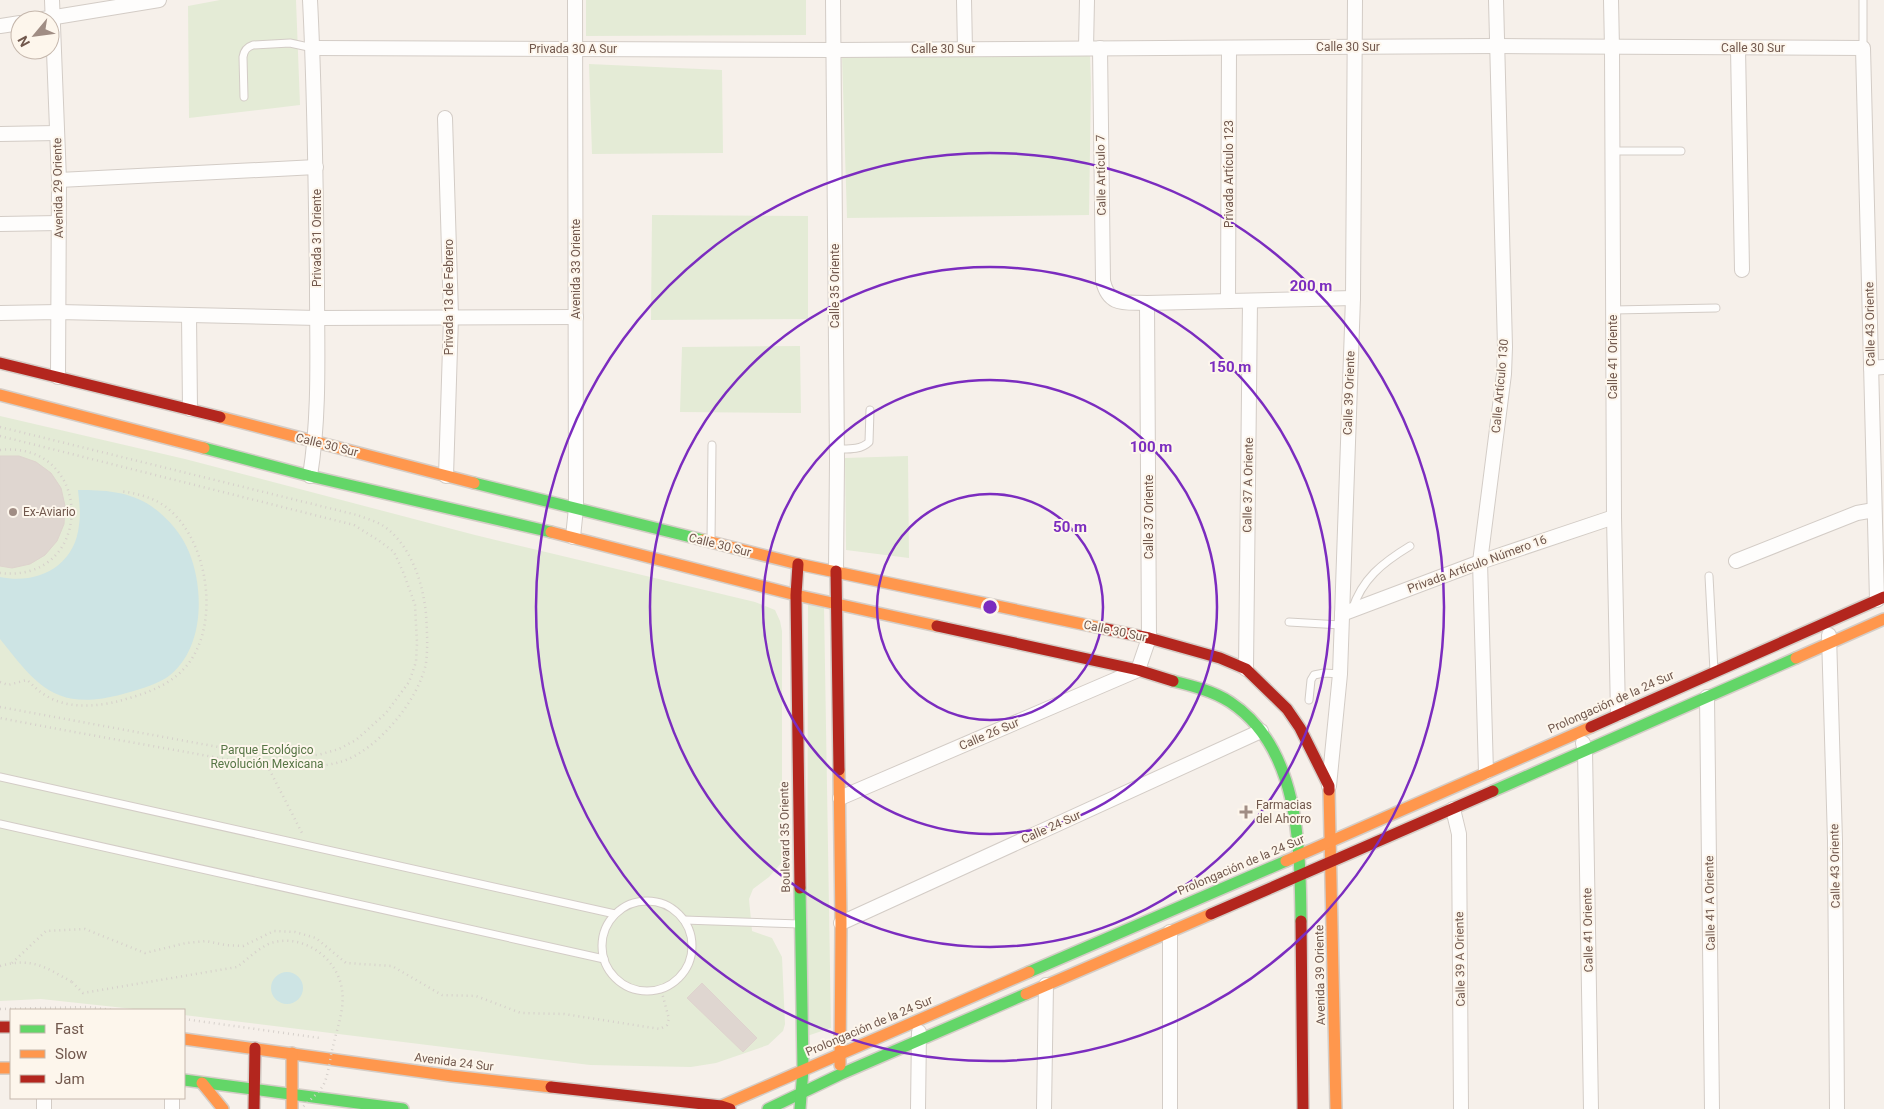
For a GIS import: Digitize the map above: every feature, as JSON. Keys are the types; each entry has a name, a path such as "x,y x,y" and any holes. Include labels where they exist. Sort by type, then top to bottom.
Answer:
{"main road":[{"name":"Calle 30 Sur","path":"0,363 190,409 315,443 798,564 1149,638 1220,658 1246,669 1287,709 1300,728 1329,786 1330,842"},
{"path":"0,395 310,476 573,537 796,595 1138,670 1208,691 1229,701 1245,713 1261,731 1283,773 1290,794 1299,855"},
{"name":"Boulevard 35 Oriente","path":"798,564 796,595 803,1069 803,1091 800,1109"},
{"path":"836,571 835,603 840,798 841,1074"},
{"name":"Prolongación de la 24 Sur","path":"724,1108 803,1069 1330,842 1880,598"},
{"path":"768,1109 841,1074 1300,876 1884,619"},
{"name":"Avenida 39 Oriente","path":"1330,842 1332,861 1336,1109"},
{"name":"Avenida 39 Oriente","path":"1299,855 1303,1109"},
{"name":"Avenida 24 Sur","path":"185,1039 452,1076 724,1108"},
{"path":"254,1109 256,1048"},
{"path":"292,1053 292,1109"},
{"path":"185,1080 255,1088 360,1107 403,1109"},
{"path":"202,1083 223,1109"}],"street":[{"path":"60,16 159,0"},
{"name":"Privada 31 Oriente","path":"310,0 316,167 317,318 315,443 310,476"},
{"name":"Avenida 33 Oriente","path":"573,537 576,508 575,0"},
{"name":"Calle 35 Oriente","path":"833,0 837,449 836,571"},
{"path":"964,0 964,49"},
{"name":"Calle Artículo 7","path":"1087,0 1093,48 1103,281 1106,292 1111,298 1120,302 1148,303"},
{"name":"Calle 39 Oriente","path":"1329,786 1345,617 1353,298 1355,0"},
{"name":"Calle Artículo 130","path":"1486,772 1480,562 1506,347 1496,0"},
{"name":"Calle 41 Oriente","path":"1611,0 1614,517 1618,714"},
{"name":"Calle 30 Sur","path":"833,50 1497,46 1863,48"},
{"name":"Privada 30 A Sur","path":"312,48 833,50"},
{"name":"Privada Artículo 123","path":"1228,301 1229,48"},
{"path":"1738,48 1742,270"},
{"name":"Calle 43 Oriente","path":"1863,48 1878,367 1877,502 1880,598"},
{"name":"Avenida 29 Oriente","path":"54,60 59,180 58,377"},
{"name":"Privada 13 de Febrero","path":"445,118 451,316 446,476"},
{"path":"0,134 57,133"},
{"path":"59,180 316,167"},
{"path":"0,224 59,223"},
{"path":"1148,303 1353,298"},
{"name":"Calle 37 A Oriente","path":"1246,669 1250,301"},
{"name":"Calle 37 Oriente","path":"1138,670 1149,638 1148,303"},
{"path":"0,313 59,312 317,318 576,317"},
{"path":"190,315 190,409"},
{"path":"1736,561 1857,513 1877,502"},
{"name":"Privada Artículo Número 16","path":"1345,617 1480,562 1614,517"},
{"name":"Calle 43 Oriente","path":"1828,622 1835,841 1837,1109"},
{"name":"Calle 26 Sur","path":"840,798 1138,670"},
{"name":"Calle 41 A Oriente","path":"1707,697 1712,1109"},
{"name":"Calle 41 Oriente","path":"1580,730 1585,750 1591,1109"},
{"name":"Calle 24 Sur","path":"841,923 1261,731"},
{"name":"Calle 39 A Oriente","path":"1453,809 1459,834 1461,1109"},
{"path":"1170,932 1170,1109"},
{"path":"1044,1109 1046,985"},
{"path":"918,1109 919,1019"}],"lane":[{"path":"1863,0 1863,48"},
{"path":"244,97 243,57 244,51 248,47 290,43 312,48"},
{"path":"1613,151 1681,151"},
{"path":"1613,310 1716,308"},
{"path":"837,449 860,448 869,442 870,410"},
{"path":"711,542 712,444"},
{"path":"1289,622 1345,617 1357,593 1368,579 1395,555 1410,546"},
{"path":"1709,576 1714,672"},
{"path":"1309,700 1311,680 1314,675 1324,673 1340,674"},
{"path":"0,777 615,914"},
{"path":"0,824 604,959"},
{"path":"651,901 664,904 684,920 692,946 690,960 683,972 673,982 661,989 647,991 633,989 620,982 610,972 604,959 603,935 607,924 615,914 625,906 651,901"},
{"path":"684,920 800,924"}],"path":[{"path":"0,427 357,515 382,525 404,547 418,575 424,600 427,642 425,665 412,698 391,727 362,754 341,762 320,766 267,765 97,737 0,718"},
{"path":"0,436 354,525 394,552 415,605 417,643 416,662 409,682 386,713 356,740 339,749 318,755 251,752 95,726 0,707"},
{"path":"0,450 30,452 48,462 68,487 72,507 69,533 55,556 29,572 19,574 0,573"},
{"path":"0,682 8,685 27,680 45,695 55,700 80,705 95,705 146,693 175,676 189,663 196,650 206,615 206,583 195,546 185,529 161,503 147,497 120,491"},
{"path":"267,765 308,845"},
{"path":"12,963 46,931 85,929 145,953 186,943 206,941 243,946 274,930 295,932 316,938 346,963 392,966 442,995 476,996 521,1013 564,1014 660,1029 667,1025 669,1019 661,989"},
{"path":"0,966 12,963 39,964 72,982 83,993 237,967 254,952 271,944 293,941 313,947 328,959 338,975 342,990 342,1006 324,1086 300,1109"},
{"path":"0,1008 89,1007 104,1009"},
{"path":"185,1020 320,1038"}],"green space":[{"path":"220,0 296,0 300,105 189,118 188,6"},
{"path":"586,0 806,0 806,35 586,36"},
{"path":"842,56 1090,56 1089,215 847,218"},
{"path":"589,64 722,70 723,153 592,154"},
{"path":"652,215 808,216 808,319 651,320"},
{"path":"800,346 801,413 680,412 682,347"},
{"name":"Parque Ecológico Revolución Mexicana","path":"0,416 185,459 475,535 755,602 775,610 782,631 782,862 769,877 753,889 749,899 752,931 772,938 782,957 785,1024 783,1031 768,1045 716,1063 691,1067 590,1065 185,1015 185,1009 134,1009 41,999 0,1001"},
{"path":"908,456 909,558 846,550 845,458"},
{"path":"808,605 824,605 831,1028 807,1036"}],"water":[{"path":"78,490 125,494 143,501 157,510 173,526 186,545 194,568 199,602 198,620 194,637 188,653 179,667 166,678 150,686 100,699 81,700 65,697 51,691 26,670 0,639 0,577 14,579 41,575 62,562 70,552 76,539 80,516"},
{"path":"287,972 299,976 303,988 299,1000 287,1004 275,1000 271,988 275,976"}],"building":[{"path":"0,456 19,456 36,462 51,473 61,488 65,506 64,524 57,541 45,555 30,564 12,568 0,566"},
{"path":"702,983 757,1038 743,1052 687,998"}],"traffic: fast":[{"path":"204,448 310,476 551,532"},
{"path":"474,483 703,540"},
{"path":"1493,791 1796,658"},
{"path":"1173,681 1210,692 1230,702 1253,722 1270,745 1283,772 1297,831 1301,921"},
{"path":"1029,972 1286,861"},
{"path":"800,888 803,1069 800,1109"},
{"path":"768,1109 841,1074 1026,994"},
{"path":"185,1080 403,1109"}],"traffic: slow":[{"path":"0,395 204,448"},
{"path":"220,417 474,483"},
{"path":"551,532 796,595 937,626"},
{"path":"703,540 798,564 1101,628"},
{"path":"1796,658 1884,619"},
{"path":"1286,861 1591,727"},
{"path":"839,770 840,1065"},
{"path":"1329,790 1336,1109"},
{"path":"1026,994 1211,914"},
{"path":"718,1109 721,1106 1029,972"},
{"path":"185,1039 452,1076 551,1087"},
{"path":"292,1053 292,1109"},
{"path":"0,1068 10,1068"},
{"path":"202,1083 223,1109"}],"traffic: jam":[{"path":"0,363 220,417"},
{"path":"798,564 796,595 800,888"},
{"path":"836,571 839,770"},
{"path":"1591,727 1884,597"},
{"path":"937,626 1138,670 1173,681"},
{"path":"1101,628 1149,638 1220,658 1246,669 1287,709 1300,728 1329,786 1329,790"},
{"path":"1211,914 1493,791"},
{"path":"1301,921 1303,1109"},
{"path":"0,1027 10,1027"},
{"path":"254,1109 255,1048"},
{"path":"551,1087 721,1106 730,1109"}],"place":[{"name":"Ex-Aviario","path":"13,512"},
{"name":"Farmacias del Ahorro","path":"1246,812"}]}
